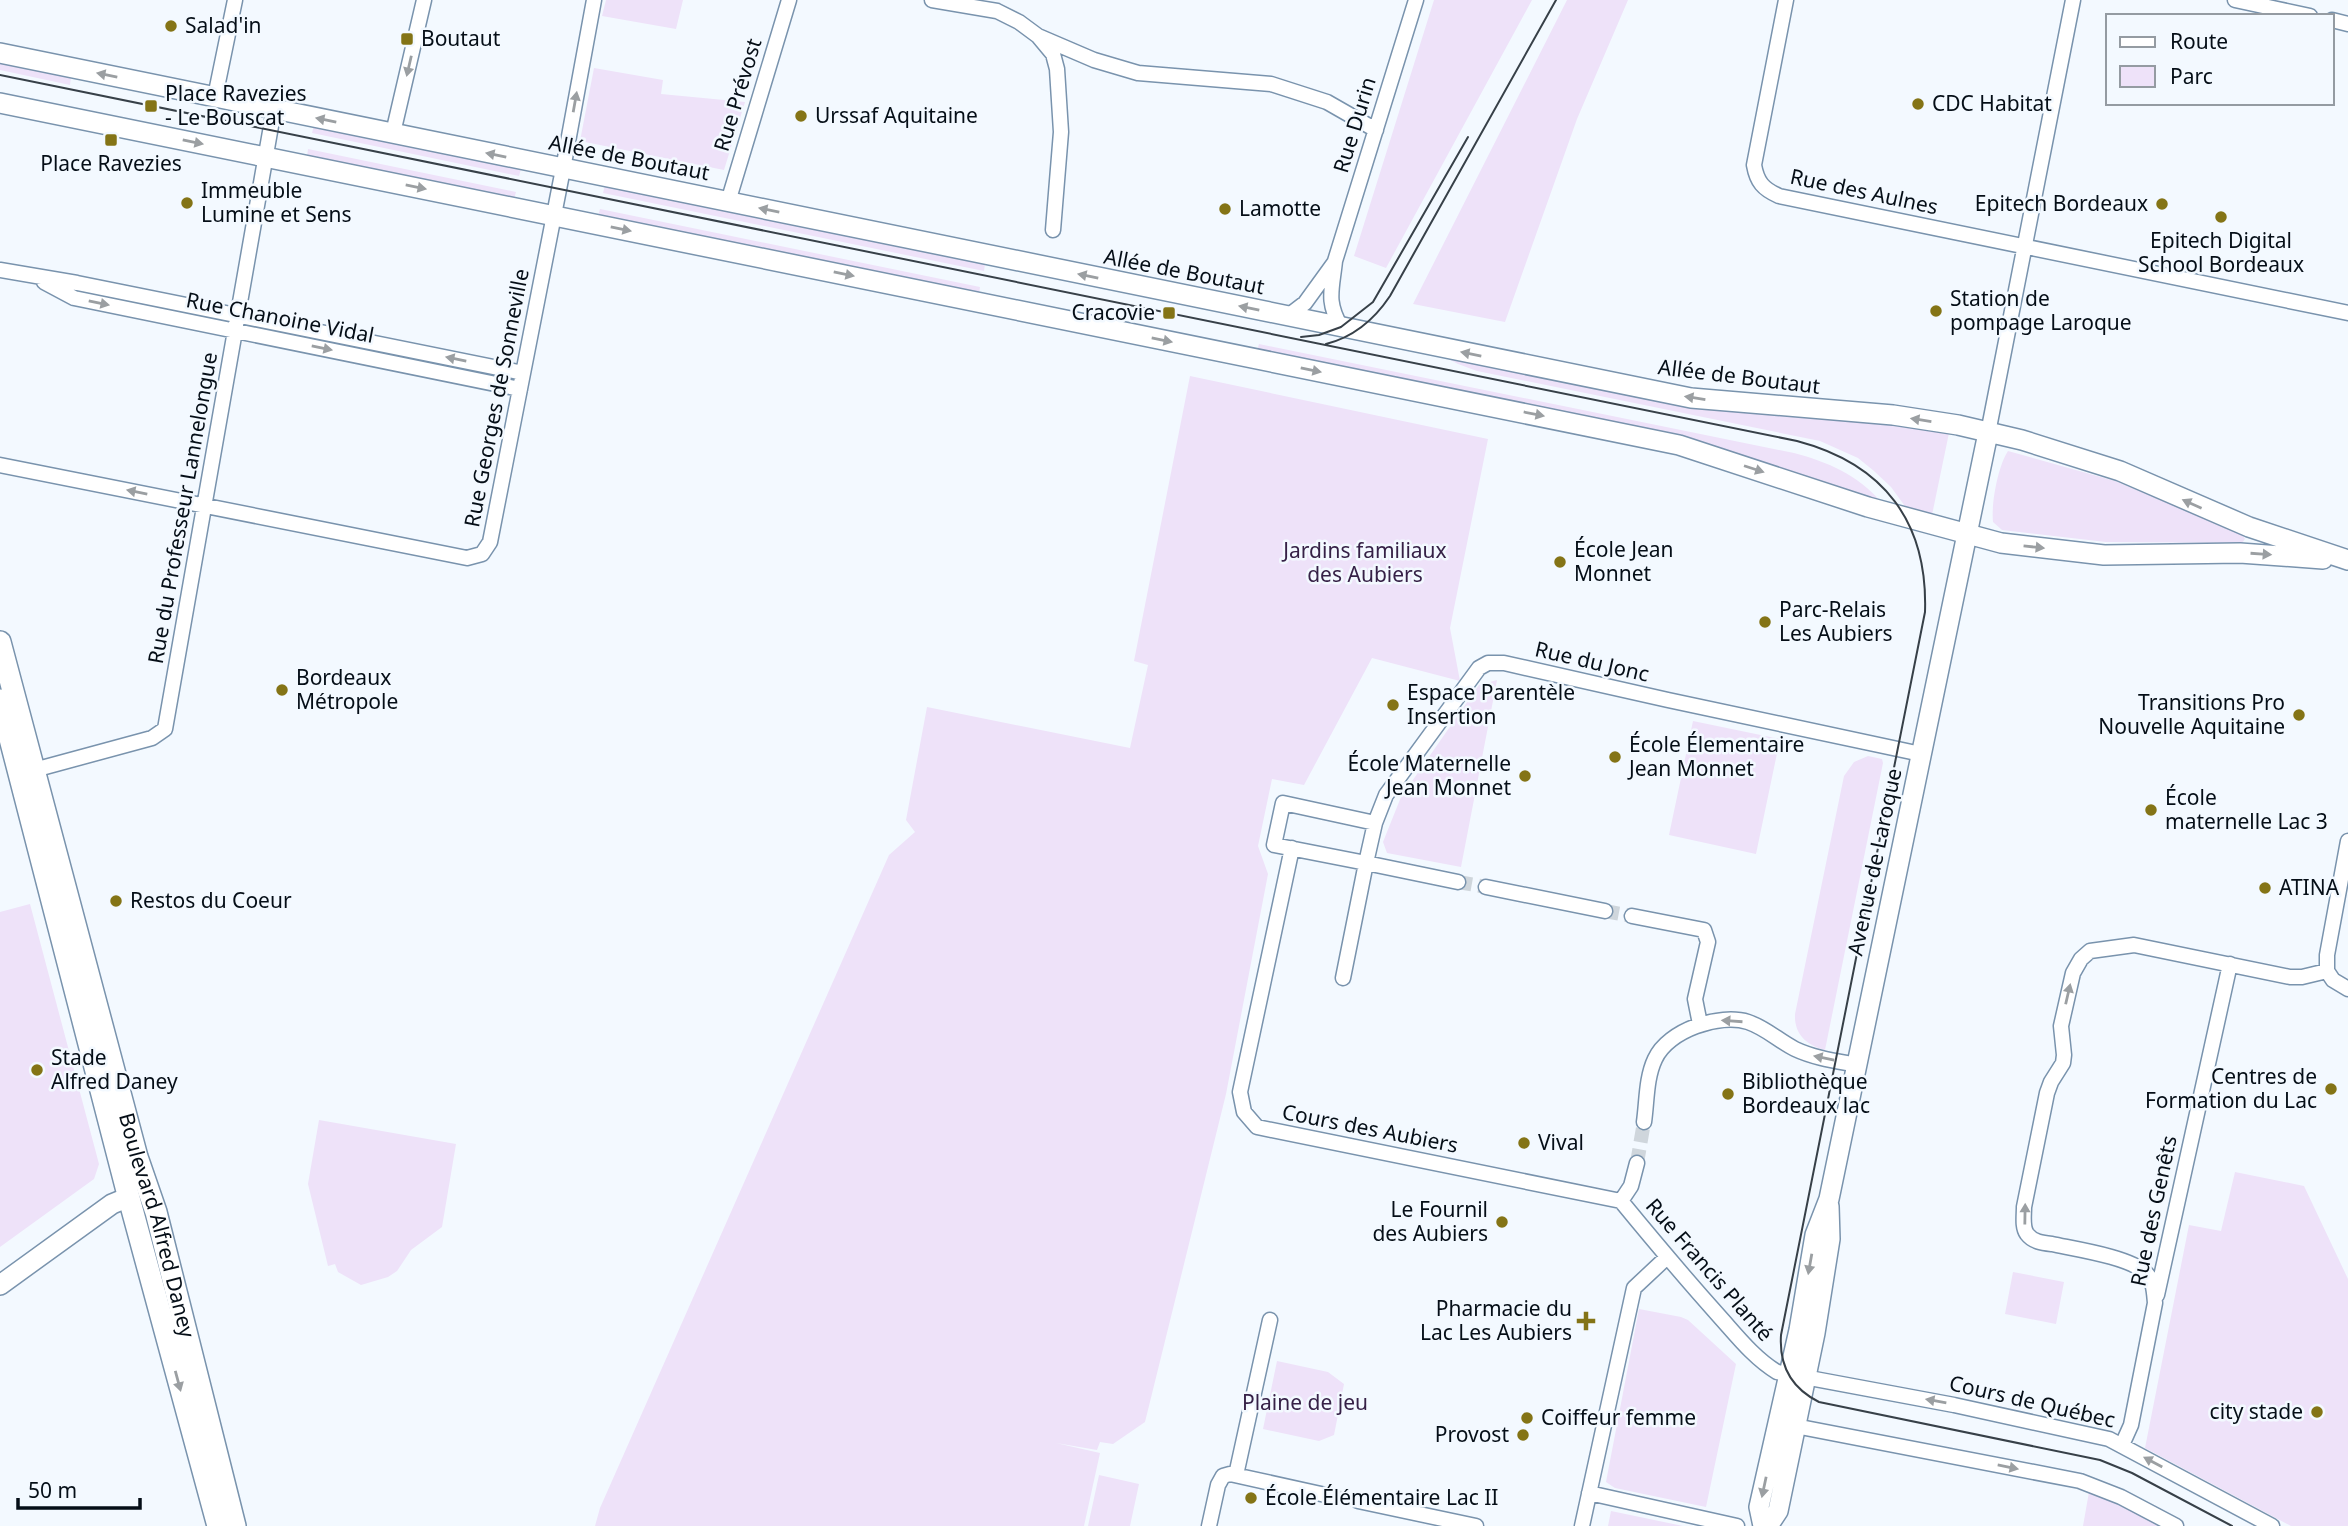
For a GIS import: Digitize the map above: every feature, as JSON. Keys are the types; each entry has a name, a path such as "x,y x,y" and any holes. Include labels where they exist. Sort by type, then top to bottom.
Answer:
{"main road":[{"name":"Allée de Boutaut","path":"0,53 1691,398 1893,415 1988,433 2029,442 2120,471 2249,527 2348,560"},
{"name":"Allée de Boutaut","path":"0,103 1679,445 1868,507 2001,544 2104,555 2240,553 2348,560"},
{"name":"Avenue de Laroque","path":"1765,1526 1778,1511 1795,1426 1796,1376 1830,1239 1829,1199 1988,433"},
{"name":"Boulevard Alfred Daney","path":"0,642 140,1168 156,1212 235,1526"},
{"name":"Boulevard Alfred Daney","path":"0,700 218,1526"},
{"path":"0,1284 112,1204 129,1197 139,1178 140,1168"},
{"path":"129,1197 146,1213 180,1337 198,1380"},
{"name":"Avenue de Laroque","path":"1765,1526 1759,1507 1781,1405 1796,1376"}],"street":[{"path":"215,97 234,0"},
{"path":"393,134 424,0"},
{"name":"Rue Georges de Sonneville","path":"204,505 467,558 482,554 490,542 594,0"},
{"name":"Rue Prévost","path":"728,202 789,0"},
{"path":"932,0 997,11 1038,36 1094,60 1138,73 1271,84 1326,102 1376,130"},
{"name":"Rue Durin","path":"1342,327 1332,311 1335,261 1416,0"},
{"name":"Rue des Aulnes","path":"1786,0 1754,165 1757,180 1766,191 1779,196 2024,247"},
{"path":"1988,433 2073,0"},
{"path":"2235,0 2301,14"},
{"path":"1038,36 1053,54 1057,68 1061,132 1053,230"},
{"name":"Rue du Professeur Lannelongue","path":"34,770 152,738 165,729 274,109"},
{"path":"2024,247 2348,313"},
{"name":"Rue Durin","path":"1289,316 1305,303 1335,261"},
{"name":"Rue Chanoine Vidal","path":"0,270 37,278 74,298 237,323 523,373"},
{"name":"Rue Chanoine Vidal","path":"237,323 520,389"},
{"path":"0,465 204,505"},
{"name":"Rue du Jonc","path":"1343,978 1375,822 1386,795 1479,668 1488,663 1504,663 1921,754"},
{"path":"1375,822 1283,803 1274,845 1458,881"},
{"path":"2348,841 2326,971 2333,980 2348,989"},
{"name":"Cours des Aubiers","path":"1292,848 1240,1092 1244,1112 1256,1127 1621,1201"},
{"path":"1486,887 1605,911"},
{"path":"1633,916 1704,930 1708,942 1695,999 1700,1024"},
{"name":"Rue des Genêts","path":"2155,1303 2153,1284 2147,1274 2138,1267 2095,1253 2035,1241 2027,1234 2024,1222 2024,1207 2047,1093 2063,1063 2062,1022 2073,973 2081,959 2090,951 2129,944 2290,977 2326,971"},
{"name":"Rue des Genêts","path":"2122,1446 2131,1425 2155,1303 2230,964"},
{"path":"1644,1122 1649,1079 1656,1057 1668,1042 1700,1024 1726,1018 1748,1022 1802,1052 1857,1065"},
{"name":"Rue Francis Planté","path":"1637,1163 1631,1186 1621,1201 1666,1258 1755,1355 1766,1365 1796,1376"},
{"path":"1582,1526 1634,1287 1666,1258"},
{"path":"1236,1475 1270,1320"},
{"name":"Cours de Québec","path":"1796,1376 2095,1434 2272,1526"},
{"path":"1781,1405 1787,1420 1795,1426 2080,1481 2107,1490 2176,1526"},
{"path":"1209,1526 1218,1485 1223,1476 1236,1475 1330,1496"},
{"path":"1588,1493 1737,1526"},
{"path":"1358,1501 1476,1526"}],"green space":[{"path":"606,0 683,0 676,29 602,16"},
{"path":"1434,0 1532,0 1386,268 1354,256"},
{"path":"1567,0 1628,0 1577,119 1505,322 1413,304"},
{"path":"0,63 71,77 70,85 0,70"},
{"path":"594,68 663,80 661,94 745,102 724,170 580,141"},
{"path":"314,125 521,169 519,176 312,133"},
{"path":"308,149 516,192 514,199 307,157"},
{"path":"605,185 985,264 984,271 603,193"},
{"path":"600,209 980,287 979,294 598,216"},
{"path":"1259,344 1794,453 1842,471 1862,484 1881,502 1257,351"},
{"path":"1443,356 1680,406 1893,424 1949,433 1932,515 1907,509 1891,487 1858,458 1820,441 1477,371"},
{"name":"Jardins familiaux des Aubiers","path":"1190,376 1488,439 1450,628 1460,681 1372,658 1304,785 1272,779 1258,846 1268,874 1226,1094 1145,1422 1113,1444 1100,1442 1097,1450 1056,1443 1100,1453 1084,1526 595,1526 600,1508 889,855 915,832 906,820 927,707 1130,748 1148,665 1134,661"},
{"path":"2008,451 2115,481 2242,534 2245,539 2242,543 2106,542 2002,530 1993,522 1993,505 1998,475"},
{"path":"1497,680 1461,867 1387,853 1383,842 1401,797 1479,685"},
{"path":"1693,721 1780,739 1756,854 1669,835"},
{"path":"1868,756 1882,759 1883,763 1825,1050 1802,1038 1795,1014 1844,776 1854,762"},
{"name":"Stade Alfred Daney","path":"30,904 99,1164 94,1179 0,1247 0,912"},
{"path":"319,1120 456,1144 442,1227 411,1250 397,1271 388,1277 361,1285 338,1272 335,1264 328,1266 308,1184"},
{"path":"2235,1172 2304,1186 2348,1279 2348,1526 2291,1526 2145,1448 2189,1225 2221,1231"},
{"path":"2013,1272 2064,1282 2056,1324 2005,1314"},
{"path":"1639,1309 1688,1320 1736,1364 1706,1507 1615,1488 1606,1482"},
{"name":"Plaine de jeu","path":"1277,1361 1328,1372 1344,1384 1334,1435 1319,1441 1263,1429"},
{"path":"1099,1475 1139,1484 1130,1526 1088,1526"},
{"path":"2089,1492 2116,1501 2161,1526 2083,1526"},
{"path":"1611,1511 1683,1526 1608,1526"}],"tunnel":[{"path":"1458,882 1486,887"},
{"path":"1605,911 1632,916"},
{"path":"1637,1163 1644,1122"},
{"path":"1330,1496 1358,1501"}],"tram line":[{"path":"1326,344 1346,337 1362,326 1390,296 1556,0"},
{"path":"0,75 1797,441 1828,451 1854,465 1877,481 1895,501 1909,524 1924,580 1925,612 1781,1335 1785,1366 1794,1383 1819,1402 2100,1460 2132,1473 2232,1526"},
{"path":"1301,337 1319,335 1341,327 1373,302 1468,137"}],"place":[{"name":"Salad'in","path":"171,26"},
{"name":"Boutaut","path":"407,39"},
{"name":"CDC Habitat","path":"1918,104"},
{"name":"Place Ravezies - Le Bouscat","path":"151,106"},
{"name":"Urssaf Aquitaine","path":"801,116"},
{"name":"Place Ravezies","path":"111,140"},
{"name":"Immeuble Lumine et Sens","path":"187,203"},
{"name":"Epitech Bordeaux","path":"2162,204"},
{"name":"Lamotte","path":"1225,209"},
{"name":"Epitech Digital School Bordeaux","path":"2221,217"},
{"name":"Station de pompage Laroque","path":"1936,311"},
{"name":"Cracovie","path":"1169,313"},
{"name":"École Jean Monnet","path":"1560,562"},
{"name":"Parc-Relais Les Aubiers","path":"1765,622"},
{"name":"Bordeaux Métropole","path":"282,690"},
{"name":"Espace Parentèle Insertion","path":"1393,705"},
{"name":"Transitions Pro Nouvelle Aquitaine","path":"2299,715"},
{"name":"École Élementaire Jean Monnet","path":"1615,757"},
{"name":"École Maternelle Jean Monnet","path":"1525,776"},
{"name":"École maternelle Lac 3","path":"2151,810"},
{"name":"ATINA","path":"2265,888"},
{"name":"Restos du Coeur","path":"116,901"},
{"name":"Stade Alfred Daney","path":"37,1070"},
{"name":"Centres de Formation du Lac","path":"2331,1089"},
{"name":"Bibliothèque Bordeaux lac","path":"1728,1094"},
{"name":"Vival","path":"1524,1143"},
{"name":"Le Fournil des Aubiers","path":"1502,1222"},
{"name":"Pharmacie du Lac Les Aubiers","path":"1586,1321"},
{"name":"city stade","path":"2317,1412"},
{"name":"Coiffeur femme","path":"1527,1418"},
{"name":"Provost","path":"1523,1435"},
{"name":"École Élémentaire Lac II","path":"1251,1498"}]}
